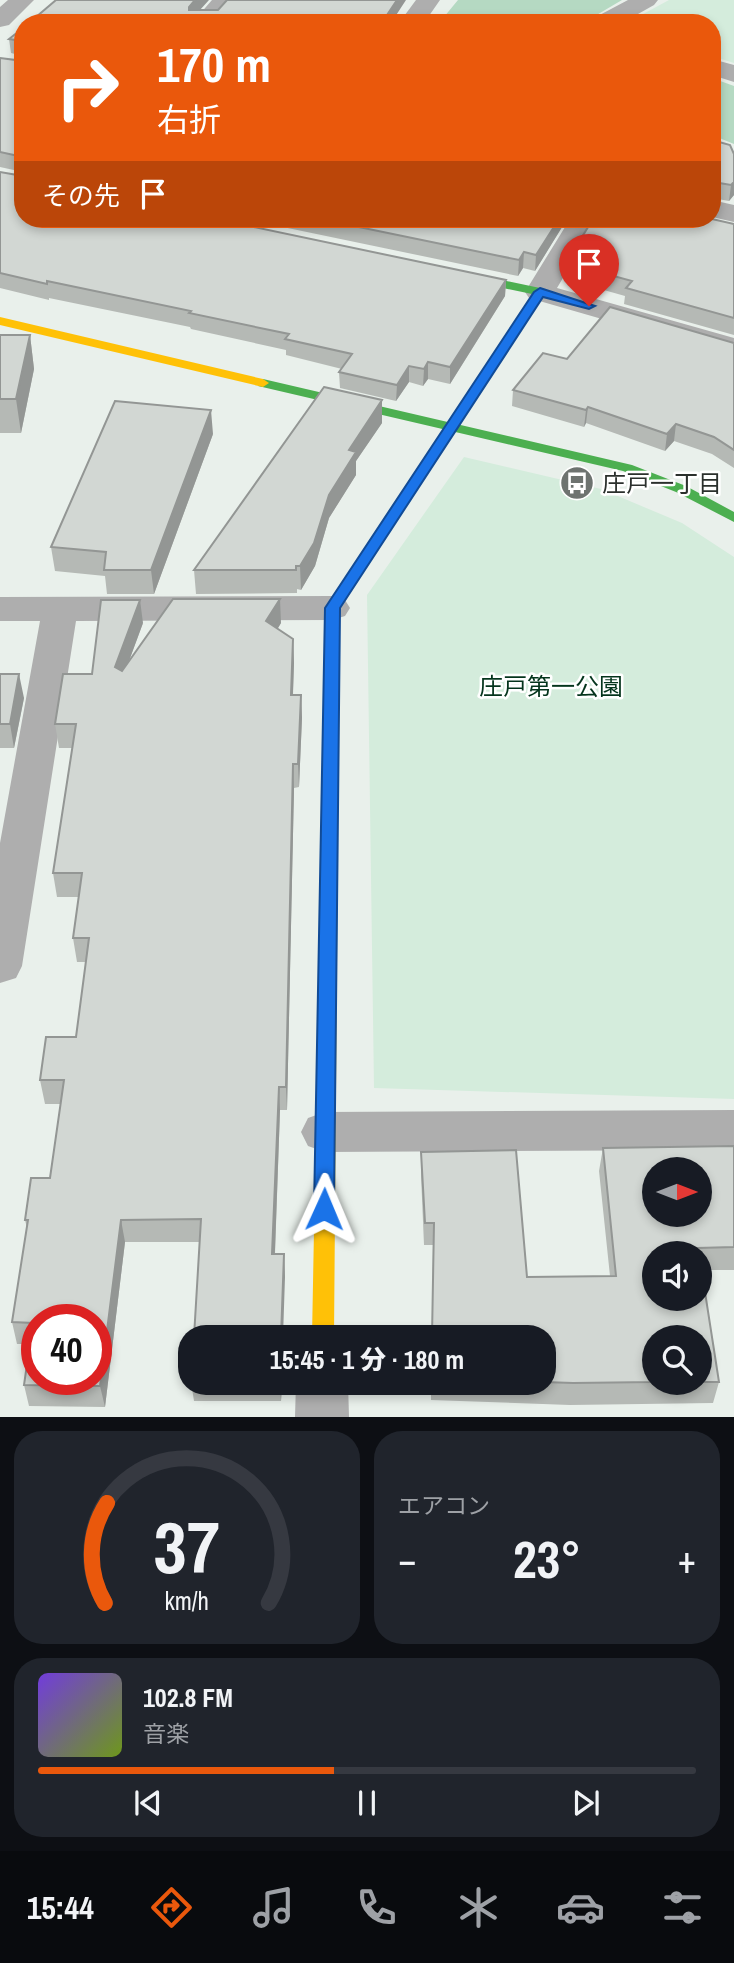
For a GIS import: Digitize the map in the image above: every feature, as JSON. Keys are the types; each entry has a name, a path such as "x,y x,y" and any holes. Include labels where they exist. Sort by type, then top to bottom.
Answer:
{"street":[{"path":"0,20 22,0"},
{"path":"212,14 225,0"},
{"path":"620,14 646,0"},
{"path":"323,1325 332,608 540,292 579,228"},
{"path":"434,270 540,292 734,348"},
{"path":"0,321 627,468 681,489 734,518"},
{"path":"0,609 332,608"},
{"path":"0,966 60,609"},
{"path":"325,1132 734,1130"},
{"path":"322,1395 322,1417"}],"green space":[{"path":"458,0 622,0 598,14 446,14"},
{"path":"669,0 734,0 734,63 721,59 721,14 643,14"},
{"path":"721,81 734,86 734,144 721,139"},
{"name":"庄戸第一公園","path":"464,457 601,489 682,523 734,557 734,1099 374,1088 367,595"}],"building":[{"path":"56,0 195,0 189,10 218,10 227,0 397,0 388,14 40,14"},
{"path":"0,58 14,60 14,155 0,152"},
{"path":"721,142 730,145 734,154 734,182 731,185 721,183"},
{"path":"0,172 14,174 14,228 259,228 506,280 450,367 428,362 424,369 409,366 397,385 339,372 352,354 285,339 289,334 189,313 191,311 0,273"},
{"path":"721,221 734,224 734,318 626,288 632,281 566,263 587,228 721,228"},
{"path":"364,228 553,228 536,255 524,252 519,260"},
{"path":"610,307 734,343 734,450 714,437 676,424 667,434 588,407 586,410 513,390 543,353 567,359"},
{"path":"0,335 30,335 16,399 0,399"},
{"path":"324,387 382,400 349,450 356,452 329,495 314,543 300,566 296,566 296,570 194,570"},
{"path":"115,401 211,410 151,570 104,570 106,552 51,547"},
{"path":"173,599 280,599 266,621 293,639 291,695 301,695 298,764 293,764 286,1087 279,1087 272,1254 284,1254 281,1325 195,1325 201,1219 121,1220 110,1304 21,1304 21,1322 12,1322 28,1220 25,1220 31,1178 50,1178 64,1080 40,1080 46,1037 76,1037 89,938 73,938 82,873 53,873 76,724 55,724 63,674 92,674 101,600 140,600 115,667 122,671"},
{"path":"0,674 19,674 10,724 0,724"},
{"path":"734,1146 734,1247 712,1248 712,1241 642,1241 642,1311 708,1311 710,1325 642,1325 642,1382 556,1382 556,1325 432,1325 434,1223 425,1223 421,1152 516,1150 527,1277 616,1276 603,1148"},
{"path":"712,1337 719,1382 712,1382"}],"traffic: fast":[{"path":"454,274 540,292 534,301"},
{"path":"263,383 627,468 681,489 734,518"},
{"path":"328,962 332,608 397,509"}],"traffic: slow":[{"path":"397,509 534,301"},
{"path":"0,321 263,383"},
{"path":"323,1325 328,962"}],"place":[{"name":"庄戸一丁目","path":"577,483"}],"route":[{"path":"324,1209 332,608 540,292 589,306"}]}
